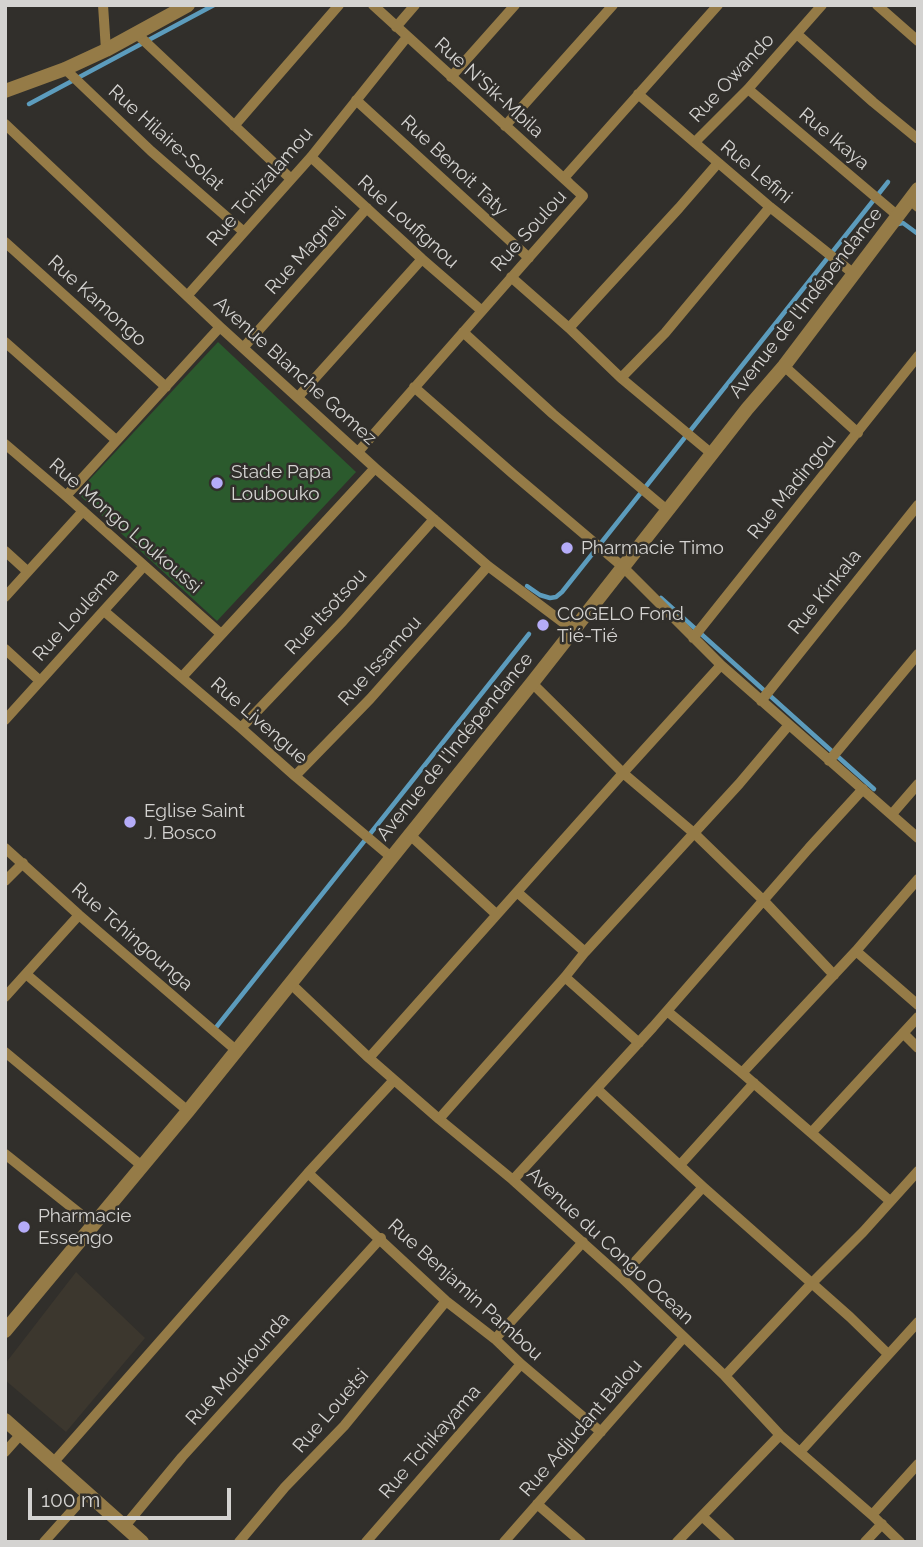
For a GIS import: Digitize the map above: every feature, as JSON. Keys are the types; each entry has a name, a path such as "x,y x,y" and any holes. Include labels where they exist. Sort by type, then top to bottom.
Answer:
{"street":[{"path":"103,5 106,50"},
{"path":"234,126 338,5"},
{"name":"Rue N'Sik-Mbila","path":"373,5 583,196"},
{"path":"396,27 415,5"},
{"path":"451,78 515,5"},
{"path":"505,126 613,5"},
{"name":"Rue Soulou","path":"358,452 583,196 564,178 718,5"},
{"name":"Rue Owando","path":"695,142 748,89 822,5"},
{"path":"877,5 918,41"},
{"path":"5,91 65,69 106,50 181,7"},
{"path":"137,34 290,179"},
{"path":"797,34 918,139"},
{"name":"Rue Tchizalamou","path":"187,296 311,158 407,37"},
{"name":"Rue Hilaire-Solat","path":"65,69 244,233"},
{"name":"Rue Ikaya","path":"748,89 898,216"},
{"name":"Rue Lefini","path":"638,94 770,207 854,274"},
{"name":"Rue Benoit Taty","path":"356,100 529,258"},
{"name":"Avenue Blanche Gomez","path":"5,124 220,327 375,468 488,566 573,630"},
{"name":"Rue Loufignou","path":"311,158 482,311"},
{"path":"569,328 718,163"},
{"name":"Avenue de l'Indépendance","path":"7,1326 237,1051 784,366 898,216 915,199"},
{"path":"621,378 665,332 770,207"},
{"name":"Rue Magneli","path":"243,348 367,208"},
{"name":"Rue Kamongo","path":"5,242 166,387"},
{"path":"298,397 422,259"},
{"path":"511,277 621,378 712,454"},
{"path":"66,496 220,327"},
{"path":"463,332 553,414 667,510"},
{"path":"5,342 117,440"},
{"name":"Rue Madingou","path":"693,638 918,356"},
{"path":"784,366 858,433"},
{"path":"414,387 623,567 721,665 918,838"},
{"name":"Rue Mongo Loukoussi","path":"5,444 221,634"},
{"path":"182,677 375,468"},
{"name":"Rue Kinkala","path":"761,701 918,505"},
{"path":"5,597 83,511"},
{"name":"Rue Itsotsou","path":"242,728 434,519"},
{"path":"5,551 27,571"},
{"name":"Rue Loulema","path":"5,720 145,566"},
{"name":"Rue Issamou","path":"295,776 383,685 488,566"},
{"name":"Rue Livengue","path":"104,611 391,857"},
{"path":"5,649 40,681"},
{"path":"829,761 918,653"},
{"path":"369,1058 721,665"},
{"path":"532,683 623,773 695,834 764,901 834,975"},
{"path":"439,1119 789,726"},
{"path":"892,814 918,784"},
{"path":"513,1180 639,1043 863,789"},
{"path":"409,834 496,914"},
{"name":"Rue Tchingounga","path":"5,848 237,1051"},
{"path":"5,881 23,863"},
{"path":"742,1073 856,951 918,879"},
{"path":"517,892 585,952"},
{"path":"5,998 79,915"},
{"path":"856,951 918,1004"},
{"path":"26,974 188,1111"},
{"path":"565,977 639,1043"},
{"name":"Avenue du Congo Ocean","path":"290,983 369,1058 583,1242 726,1376 780,1435 900,1542"},
{"path":"667,1011 890,1201"},
{"path":"812,1132 918,1017"},
{"path":"902,1033 918,1048"},
{"path":"5,1052 142,1167"},
{"path":"53,1463 308,1173 394,1080"},
{"path":"680,1165 754,1083"},
{"path":"597,1089 888,1354"},
{"path":"5,1172 10,1157 94,1225"},
{"path":"726,1376 918,1171"},
{"name":"Rue Benjamin Pambou","path":"308,1173 446,1301 495,1339 601,1432"},
{"path":"621,1277 703,1187"},
{"name":"Rue Moukounda","path":"125,1527 182,1457 380,1238"},
{"path":"495,1339 583,1242"},
{"name":"Rue Louetsi","path":"239,1542 285,1487 344,1426 446,1301"},
{"path":"800,1452 888,1354 916,1328"},
{"name":"Rue Adjudant Balou","path":"504,1542 684,1337"},
{"name":"Rue Tchikayama","path":"366,1542 521,1364"},
{"path":"5,1420 142,1542"},
{"path":"5,1452 21,1434"},
{"path":"677,1542 780,1435"},
{"path":"872,1515 918,1464"},
{"path":"44,1542 87,1494"},
{"path":"537,1504 581,1542"},
{"path":"702,1516 730,1542"},
{"path":"865,1542 882,1524"}],"shaded area":[{"path":"76,1272 145,1338 66,1432 5,1380 5,1364"}],"green space":[{"name":"Stade Papa Loubouko","path":"218,342 356,472 217,621 77,493"}],"waterway":[{"path":"29,104 214,5"},
{"path":"527,586 550,598 562,592 888,182"},
{"path":"898,224 903,223 918,234"},
{"path":"661,598 874,789"},
{"path":"214,1030 529,634"}],"place":[{"name":"Stade Papa Loubouko","path":"217,483"},
{"name":"Pharmacie Timo","path":"567,548"},
{"name":"COGELO Fond Tié-Tié","path":"543,625"},
{"name":"Eglise Saint J. Bosco","path":"130,822"},
{"name":"Pharmacie Essengo","path":"24,1227"}]}
